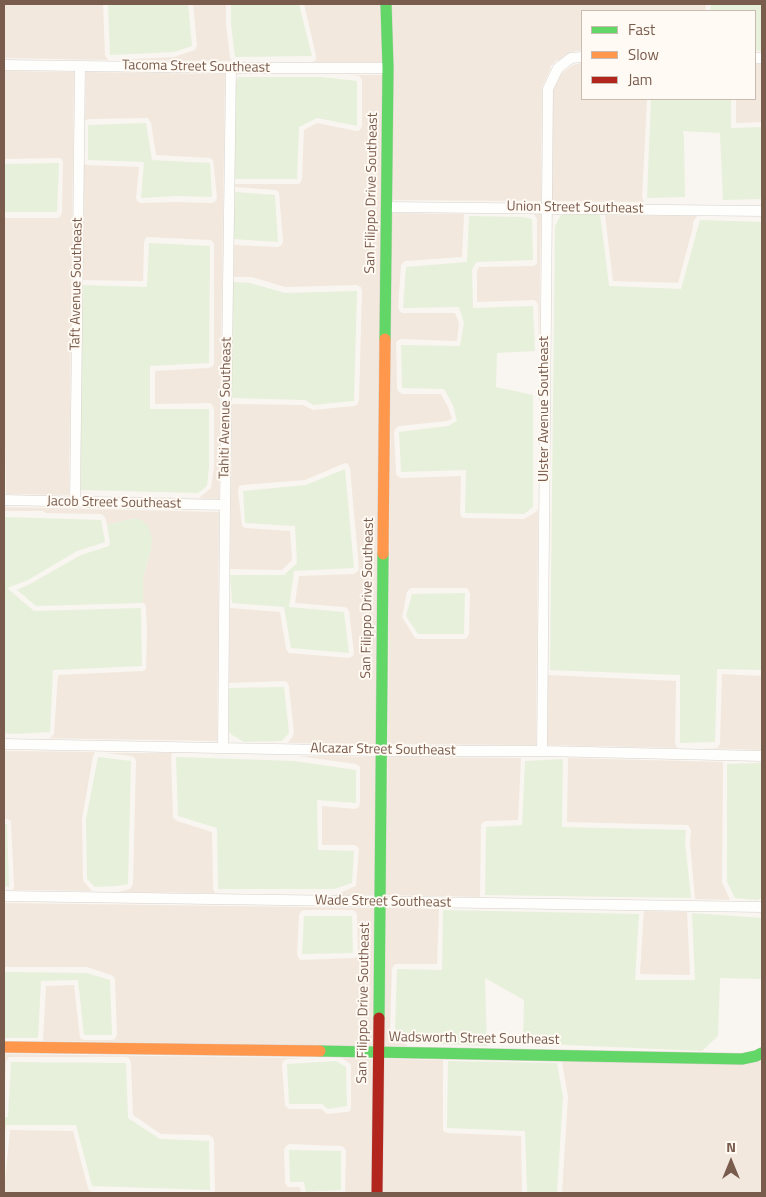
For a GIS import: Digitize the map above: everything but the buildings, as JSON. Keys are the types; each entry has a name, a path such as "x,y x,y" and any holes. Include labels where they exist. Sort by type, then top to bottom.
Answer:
{"street":[{"name":"San Filippo Drive Southeast","path":"377,1193 387,207 388,68 386,4"},
{"name":"Ulster Avenue Southeast","path":"542,751 548,89 558,68 571,58 581,57"},
{"name":"Tacoma Street Southeast","path":"4,65 388,68"},
{"name":"Taft Avenue Southeast","path":"75,502 80,66"},
{"name":"Tahiti Avenue Southeast","path":"223,748 231,68"},
{"name":"Union Street Southeast","path":"387,207 762,210"},
{"name":"Jacob Street Southeast","path":"4,500 225,506"},
{"name":"Alcazar Street Southeast","path":"4,744 382,751 542,751 762,756"},
{"name":"Wade Street Southeast","path":"4,896 762,907"},
{"name":"Wadsworth Street Southeast","path":"4,1047 742,1059 756,1056 762,1052"}],"shaded area":[{"path":"4,4 103,4 105,55 108,60 4,58"},
{"path":"193,4 226,4 226,25 232,61 118,60 174,57 195,50 197,45"},
{"path":"304,4 380,4 382,62 312,62 316,60 316,55"},
{"path":"392,4 706,4 705,10 581,10 581,50 571,52 558,61 556,60 550,66 551,68 542,88 541,201 393,200"},
{"path":"581,63 581,100 647,100 642,197 644,202 552,201 553,90 562,73 573,65"},
{"path":"756,64 762,64 762,122 736,123 736,100 756,100"},
{"path":"4,71 74,72 69,495 6,494 4,218 60,217 62,212 63,162 59,158 4,159"},
{"path":"86,72 225,74 219,499 80,496 199,498 211,488 214,466 214,409 212,404 155,404 155,371 209,368 214,364 214,244 212,241 147,237 144,243 143,281 83,280 84,164 139,167 136,198 140,203 212,203 216,201 217,197 213,160 210,158 156,155 151,123 148,118 88,119 85,121"},
{"path":"351,75 383,75 376,744 288,743 294,733 287,682 229,683 230,608 280,612 286,649 289,653 349,658 353,656 349,611 347,608 295,603 299,576 354,574 358,571 350,468 345,463 305,480 239,486 242,526 245,528 290,531 292,560 282,570 230,569 232,404 303,405 313,410 357,405 359,401 362,291 361,287 357,285 285,287 252,277 234,277 234,245 278,247 282,245 283,241 279,192 276,190 235,187 235,184 299,184 302,179 304,130 317,123 356,131 360,130 362,126 362,79 359,76"},
{"path":"392,213 464,214 462,257 405,261 401,265 398,307 400,312 455,313 459,323 457,341 401,339 396,343 398,391 402,394 441,394 452,419 396,428 394,432 396,473 401,478 461,476 460,513 463,518 524,519 538,509 536,745 388,744","holes":["465,588 470,593 469,634 467,638 415,638 402,617 409,589"]},
{"path":"534,214 541,214 539,348 537,302 534,300 477,302 477,271 479,267 533,266 537,264 537,219"},
{"path":"605,215 697,216 693,222 678,283 613,281"},
{"path":"4,507 219,512 217,741 33,738 50,738 54,734 58,675 143,671 146,669 147,631 146,608 143,603 143,578 151,549 135,518 107,525 105,517 101,514 4,511"},
{"path":"722,674 762,676 762,750 699,748 715,748 720,744"},
{"path":"548,675 676,681 675,743 677,748 547,745"},
{"path":"4,751 95,752 82,819 83,879 92,891 13,890 11,822 4,818"},
{"path":"106,753 172,753 173,818 212,832 213,889 215,893 118,892 130,889 133,884 136,761 131,756"},
{"path":"298,756 376,757 375,895 335,895 356,886 359,849 354,845 322,845 322,806 355,809 359,807 360,767 356,764"},
{"path":"388,757 521,758 518,820 486,821 481,825 480,897 386,895"},
{"path":"568,758 723,762 722,882 730,900 695,899 690,842 691,830 688,825 567,822"},
{"path":"4,903 375,908 373,1046 43,1041 46,986 74,985 80,1038 84,1040 115,1039 117,1034 114,977 87,967 4,967","holes":["352,910 357,915 357,957 299,959 297,954 299,915 301,911"]},
{"path":"386,908 439,909 437,964 397,964 392,968 390,1031 408,1046 384,1046"},
{"path":"644,911 687,912 690,975 640,974"},
{"path":"4,1054 303,1058 283,1061 285,1106 289,1109 321,1109 327,1114 347,1112 351,1108 351,1065 342,1058 373,1059 372,1193 345,1193 346,1151 344,1147 289,1144 284,1150 285,1183 288,1187 300,1187 301,1193 214,1193 213,1138 209,1135 161,1134 133,1115 131,1063 127,1057 9,1057 6,1062 4,1101"},
{"path":"384,1059 443,1060 443,1131 447,1133 521,1136 522,1193 383,1193"},
{"path":"762,1060 762,1193 562,1193 568,1097 562,1062"},
{"path":"10,1130 73,1131 89,1190 92,1192 139,1193 4,1192"}],"green space":[{"path":"108,4 188,4 192,46 174,52 110,55"},
{"path":"231,4 299,4 312,56 235,57 231,24"},
{"path":"711,4 762,4 762,51 756,50 756,10 710,10"},
{"path":"239,77 322,77 357,81 357,126 317,118 299,127 297,179 234,179 234,85"},
{"path":"651,100 731,100 731,128 762,127 762,199 723,200 720,133 683,131 685,197 647,198"},
{"path":"146,123 152,160 210,163 212,197 175,196 141,198 144,162 88,160 88,125"},
{"path":"59,163 57,212 4,212 4,164"},
{"path":"235,192 275,195 278,242 233,239"},
{"path":"600,214 609,286 681,289 700,220 762,222 762,670 717,669 715,742 680,743 680,675 550,670 555,226 561,215"},
{"path":"469,216 523,217 532,219 533,260 476,262 472,270 473,308 533,306 535,351 497,353 496,387 533,395 533,507 524,514 465,513 466,470 401,472 399,432 448,426 457,421 453,405 444,389 402,388 401,345 460,346 464,323 459,307 403,308 406,267 467,262"},
{"path":"149,243 210,246 209,363 150,366 150,409 209,409 207,486 198,493 81,490 81,285 147,287"},
{"path":"232,282 250,283 285,293 357,291 354,401 313,405 305,400 231,398"},
{"path":"345,469 354,568 294,571 289,607 344,612 349,653 291,648 284,607 232,603 230,575 284,575 297,563 295,526 245,523 243,491 306,485"},
{"path":"4,517 101,520 105,542 77,551 28,580 7,588 34,611 141,608 142,666 53,670 50,732 4,733"},
{"path":"135,518 143,521 148,526 152,537 151,549 143,578 143,603 36,606 17,590 81,555 109,546 107,525"},
{"path":"465,593 464,634 418,634 406,616 412,594"},
{"path":"284,687 289,733 282,741 244,742 229,733 228,688"},
{"path":"98,757 131,761 128,884 95,887 87,879 86,819"},
{"path":"176,757 294,761 356,770 356,803 317,800 318,850 354,851 352,883 334,889 218,889 217,828 178,816"},
{"path":"563,759 562,827 686,830 685,842 691,898 485,895 486,827 522,825 525,761"},
{"path":"762,763 762,898 757,900 735,898 727,882 727,764"},
{"path":"4,824 7,824 9,887 4,886"},
{"path":"443,910 639,914 635,980 695,980 692,913 762,918 762,979 720,978 718,1036 702,1051 523,1043 524,1000 485,978 487,1046 412,1043 395,1029 397,969 442,970"},
{"path":"304,916 352,916 353,953 302,954"},
{"path":"4,972 87,973 110,980 112,1035 84,1035 78,980 41,981 38,1038 4,1038"},
{"path":"336,1061 346,1067 347,1106 328,1109 322,1104 289,1104 287,1064"},
{"path":"448,1061 557,1063 563,1097 557,1193 527,1193 525,1131 447,1128"},
{"path":"11,1062 126,1063 128,1118 160,1139 209,1141 210,1190 92,1186 76,1125 6,1125 4,1140 4,1117 8,1117"},
{"path":"289,1150 341,1151 341,1190 306,1192 304,1182 290,1182"}],"traffic: fast":[{"path":"385,339 388,68 386,4"},
{"path":"379,1018 383,554"},
{"path":"320,1051 742,1059 762,1053"}],"traffic: slow":[{"path":"383,554 385,339"},
{"path":"4,1047 320,1051"}],"traffic: jam":[{"path":"377,1193 379,1018"}]}
